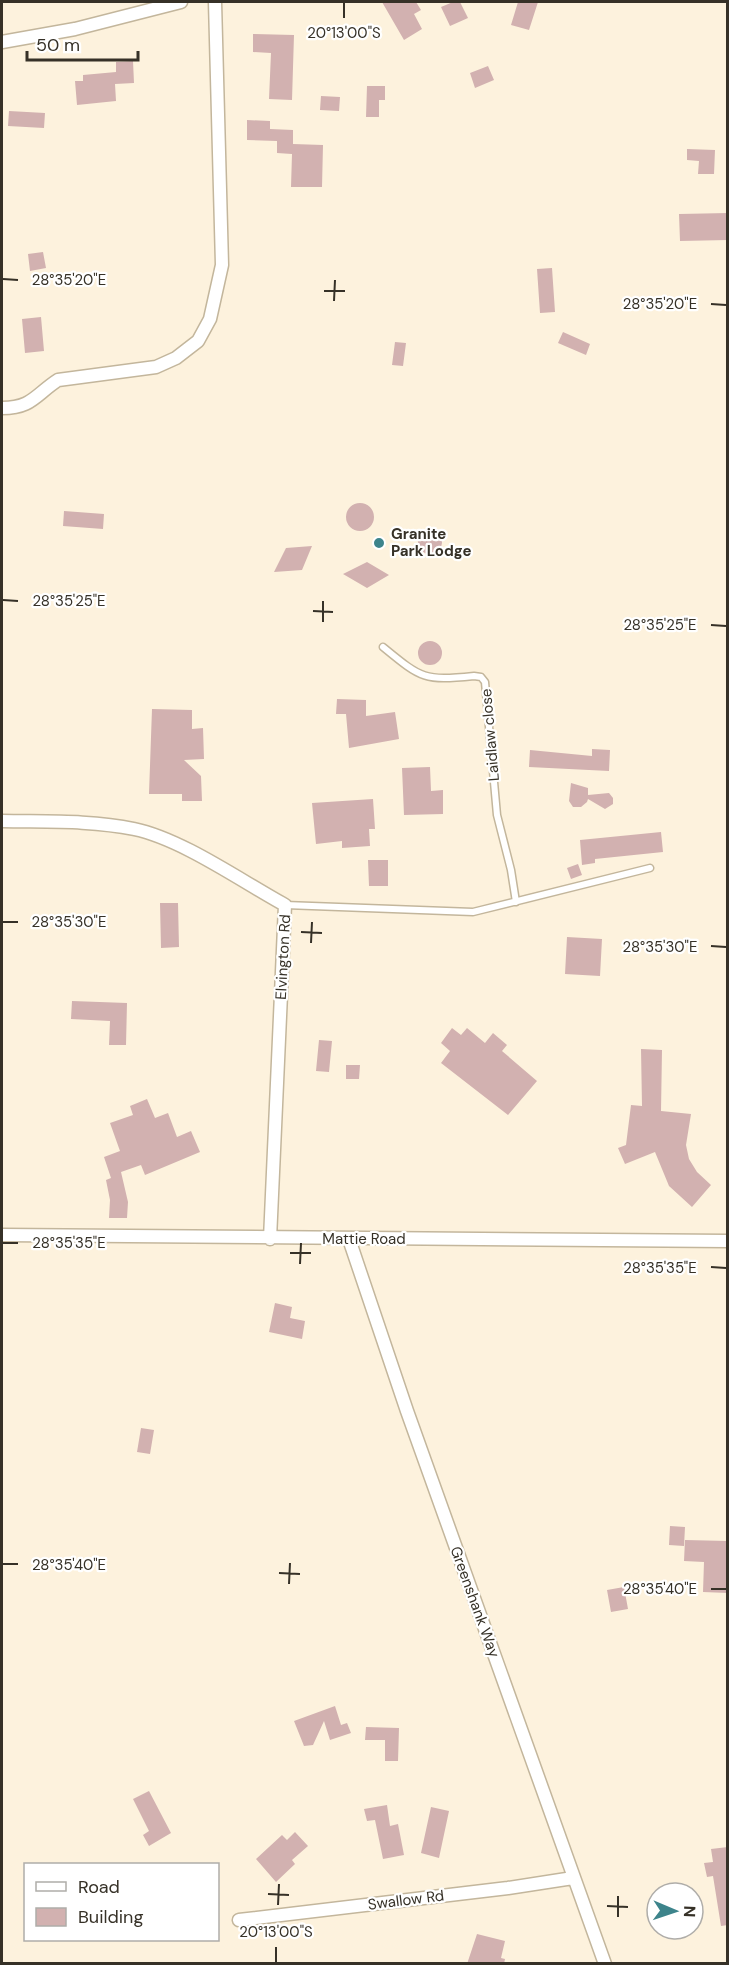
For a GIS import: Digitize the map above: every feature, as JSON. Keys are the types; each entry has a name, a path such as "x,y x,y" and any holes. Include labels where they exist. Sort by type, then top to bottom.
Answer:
{"street":[{"path":"2,42 75,29 181,2"},
{"path":"2,408 18,408 30,404 58,380 156,367 176,358 198,341 210,319 222,265 215,2"},
{"name":"Elvington Rd","path":"2,821 105,825 154,834 285,905 270,1239"},
{"name":"Mattie Road","path":"2,1236 728,1241"},
{"name":"Greenshank Way","path":"350,1239 403,1400 605,1964"},
{"name":"Swallow Rd","path":"239,1920 508,1888 573,1878"}],"lane":[{"name":"Laidlaw close","path":"383,647 411,670 427,678 474,676 481,677 484,682 497,815 511,870 516,902"},
{"path":"285,905 473,912 650,868"}],"building":[{"path":"382,2 416,2 421,10 414,14 422,29 404,40"},
{"path":"460,2 468,18 450,26 441,7"},
{"path":"518,2 538,2 529,30 511,25"},
{"path":"253,34 294,35 292,100 269,99 271,53 253,52"},
{"path":"133,61 134,83 115,84 116,101 77,105 75,81 83,81 83,75 116,72 116,62"},
{"path":"488,66 494,80 475,88 470,73"},
{"path":"367,86 385,86 385,100 379,100 379,117 366,117"},
{"path":"321,96 340,97 339,111 320,110"},
{"path":"9,111 45,113 44,128 8,126"},
{"path":"247,120 270,121 270,129 293,130 293,144 323,145 322,187 291,187 292,154 277,153 277,141 247,140"},
{"path":"687,149 715,150 714,174 698,174 699,161 687,160"},
{"path":"728,213 728,240 680,241 679,214"},
{"path":"43,252 46,268 30,271 28,254"},
{"path":"552,268 555,312 540,313 537,269"},
{"path":"41,317 44,351 25,353 22,319"},
{"path":"563,332 590,344 586,355 558,343"},
{"path":"395,342 406,343 403,366 392,365"},
{"path":"360,503 370,507 374,517 370,527 360,531 350,527 346,517 350,507"},
{"path":"64,511 104,514 103,529 63,526"},
{"path":"425,530 435,530 442,537 442,547 435,554 425,554 418,547 418,537"},
{"path":"312,546 302,570 274,572 286,548"},
{"path":"367,562 389,575 367,588 343,574"},
{"path":"430,641 438,645 442,653 438,661 430,665 422,661 418,653 422,645"},
{"path":"337,699 366,700 366,716 395,712 399,739 349,748 346,714 336,714"},
{"path":"152,709 192,710 192,729 203,728 204,759 184,760 201,776 202,801 182,801 182,794 149,794"},
{"path":"592,749 610,750 609,771 529,767 530,750 592,756"},
{"path":"430,767 431,791 443,790 443,814 404,815 402,768"},
{"path":"571,783 588,788 588,795 609,793 613,798 613,804 605,809 588,799 581,807 573,807 569,801"},
{"path":"373,799 375,829 369,829 370,846 342,848 342,841 316,844 312,803"},
{"path":"661,832 663,852 595,859 595,863 582,865 580,840"},
{"path":"368,860 388,860 388,886 369,886"},
{"path":"578,864 582,875 571,879 567,868"},
{"path":"160,903 178,903 179,947 161,948"},
{"path":"567,937 602,939 600,976 565,974"},
{"path":"72,1001 127,1003 126,1045 109,1045 110,1021 71,1019"},
{"path":"452,1028 461,1035 467,1028 485,1043 493,1033 507,1045 502,1051 537,1081 508,1115 441,1063 450,1051 441,1043"},
{"path":"319,1040 332,1041 329,1072 316,1071"},
{"path":"641,1049 662,1050 661,1111 691,1114 686,1145 689,1159 697,1172 711,1185 692,1207 669,1186 655,1152 625,1164 618,1148 626,1145 631,1105 642,1106"},
{"path":"346,1065 360,1065 359,1079 346,1079"},
{"path":"147,1099 155,1118 168,1113 177,1137 191,1131 200,1152 145,1175 141,1165 121,1172 128,1202 127,1218 109,1218 110,1200 106,1180 111,1178 104,1157 120,1151 110,1123 133,1115 130,1106"},
{"path":"275,1303 292,1307 290,1318 305,1321 302,1339 269,1332"},
{"path":"141,1428 154,1430 150,1454 137,1452"},
{"path":"670,1526 685,1527 684,1546 669,1545"},
{"path":"685,1540 728,1541 728,1593 703,1592 704,1562 684,1561"},
{"path":"624,1587 628,1609 611,1612 607,1590"},
{"path":"335,1706 341,1725 347,1723 351,1733 330,1740 324,1721 313,1745 304,1746 294,1721"},
{"path":"366,1727 399,1728 398,1761 385,1761 385,1740 365,1740"},
{"path":"149,1791 171,1833 149,1846 143,1835 149,1831 133,1799"},
{"path":"387,1805 390,1826 398,1824 404,1855 383,1859 375,1820 367,1821 364,1809"},
{"path":"431,1807 449,1811 439,1858 421,1853"},
{"path":"295,1832 308,1846 292,1860 295,1864 276,1882 256,1859 282,1835 287,1840"},
{"path":"728,1847 728,1925 721,1926 713,1876 707,1877 704,1863 713,1862 711,1849"},
{"path":"477,1934 505,1941 501,1958 505,1959 504,1964 467,1964"}],"place":[{"name":"Granite Park Lodge","path":"379,543"}]}
